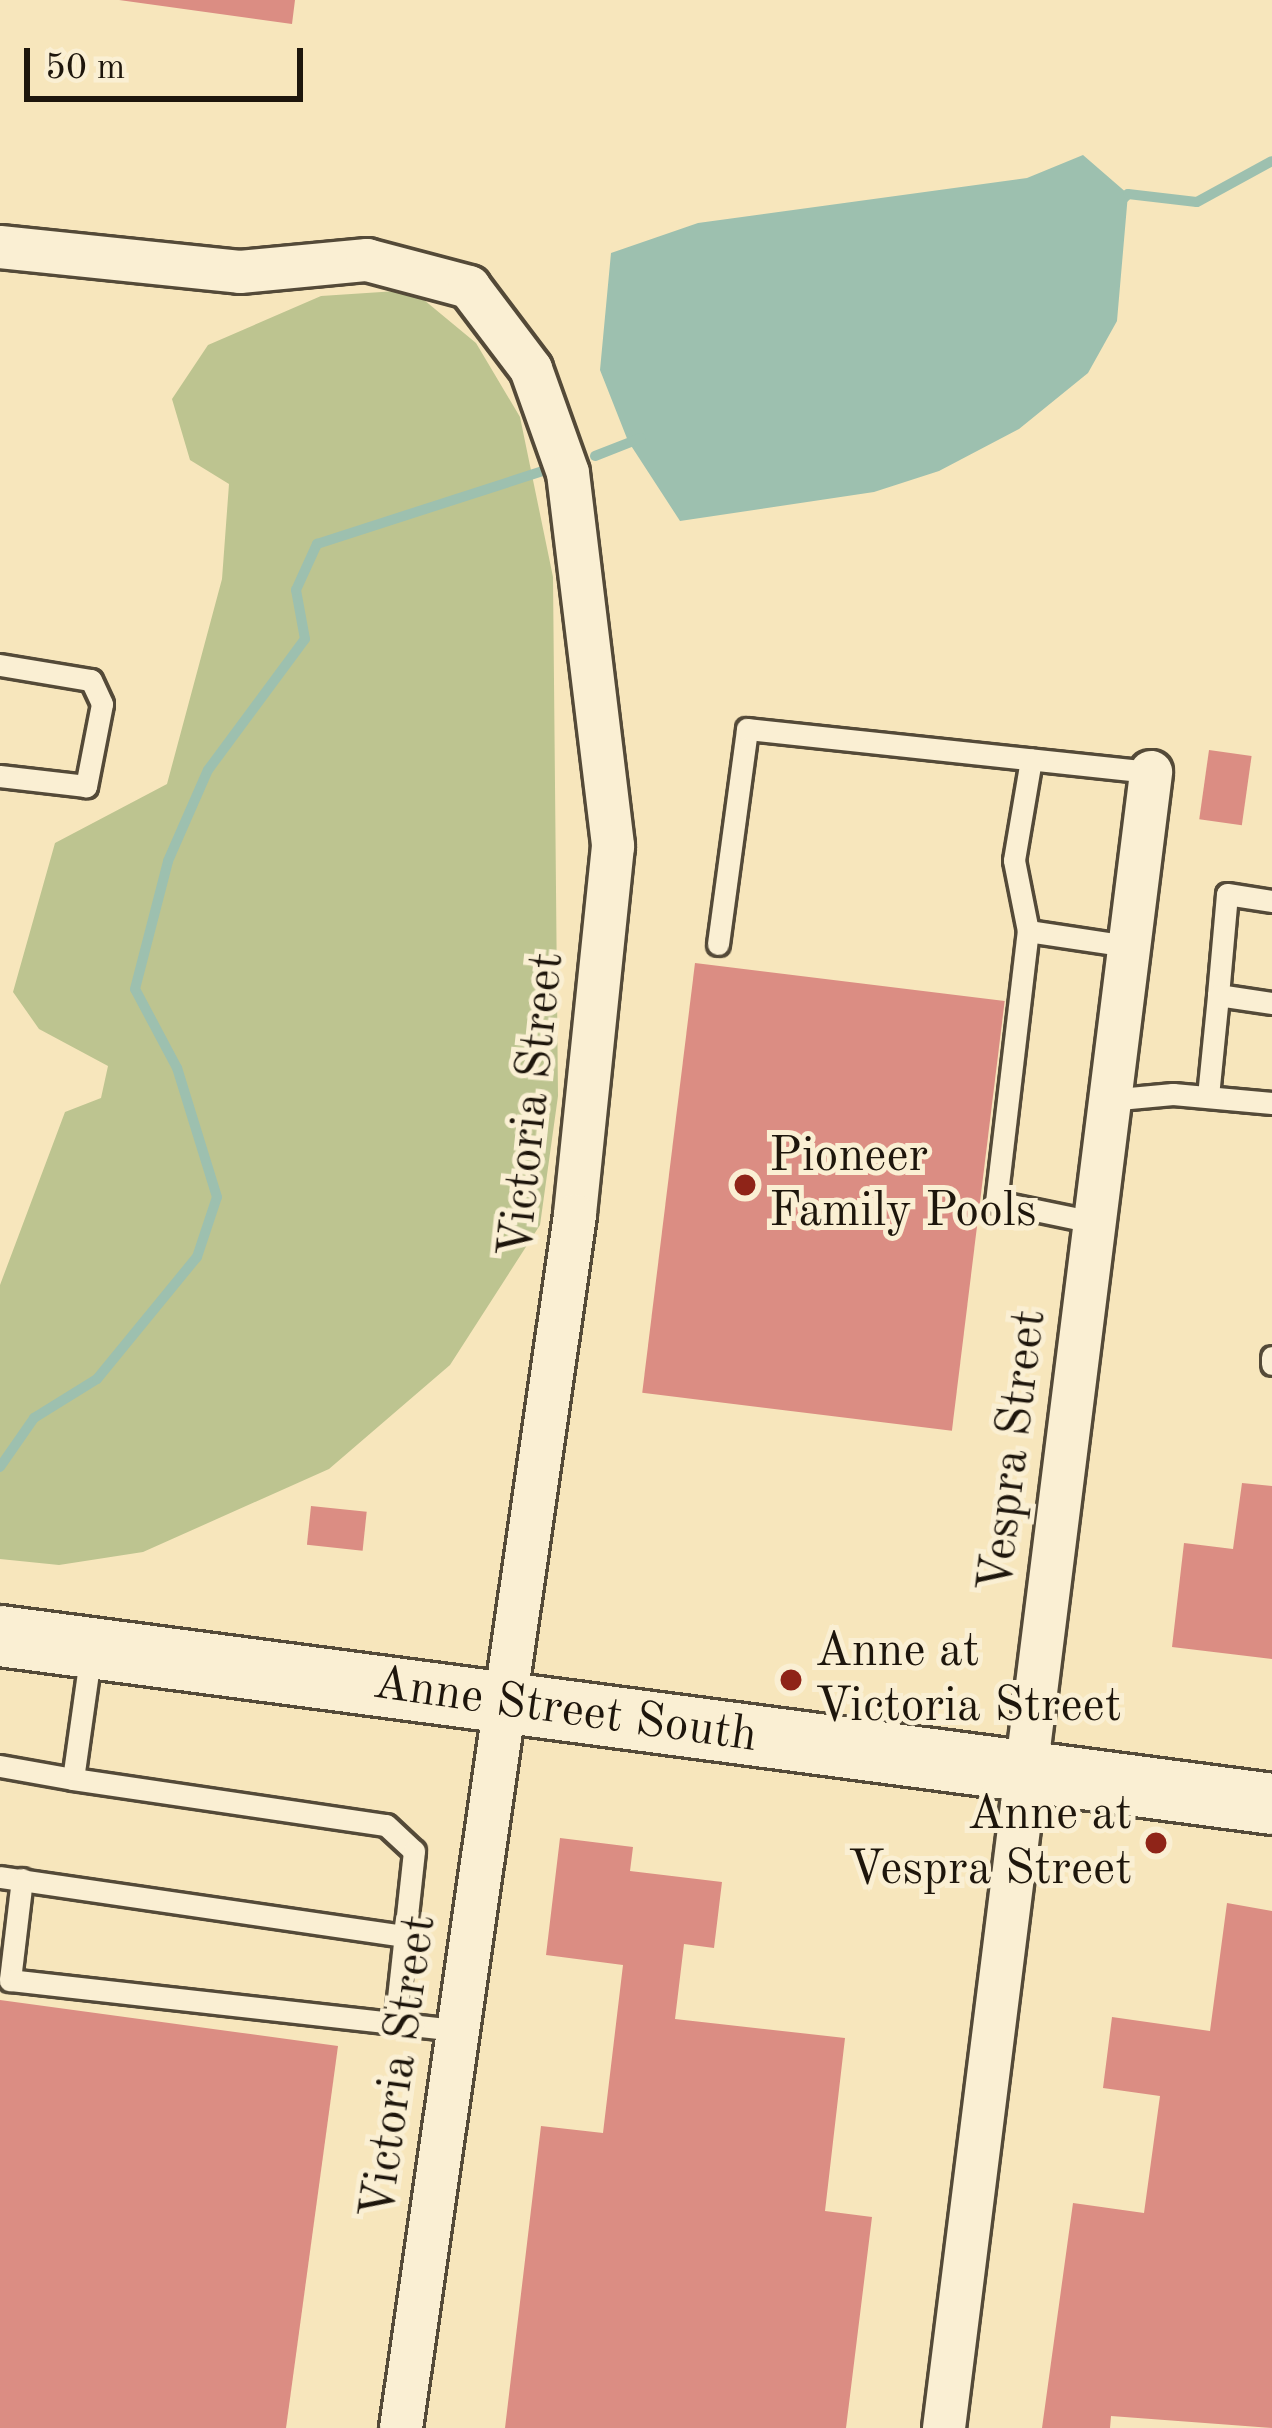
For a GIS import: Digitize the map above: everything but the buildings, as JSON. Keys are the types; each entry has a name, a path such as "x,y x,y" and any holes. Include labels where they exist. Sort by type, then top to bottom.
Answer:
{"street":[{"name":"Victoria Street","path":"0,247 240,272 367,260 469,287 531,369 568,473 613,846 575,1215 401,2428"},
{"name":"Vespra Street","path":"944,2428 1151,772"},
{"name":"Anne Street South","path":"0,1636 1272,1804"}],"lane":[{"path":"0,665 91,680 102,704 86,786 0,776"},
{"path":"718,944 747,729 1151,772"},
{"path":"1030,760 1014,860 1028,931 996,1202 1093,1222"},
{"path":"1208,1096 1227,894 1272,901"},
{"path":"1028,931 1127,946"},
{"path":"1218,995 1272,1003"},
{"path":"1108,1100 1208,1096 1272,1103"},
{"path":"73,1779 91,1648"},
{"path":"0,1766 386,1825 415,1851 394,2025"},
{"path":"405,1936 11,1878 10,1980 457,2030"}],"green space":[{"path":"412,290 476,343 520,417 553,577 558,1096 540,1225 450,1365 329,1469 143,1552 59,1565 0,1559 0,1285 65,1112 101,1098 108,1066 39,1029 13,992 55,843 167,784 222,579 229,484 190,460 172,399 208,345 321,296"}],"shaded area":[{"path":"1083,155 1128,194 1117,321 1088,373 1019,429 939,471 874,492 680,521 628,441 600,370 611,253 698,223 1027,178"}],"waterway":[{"path":"1122,200 1128,194 1197,202 1272,161"},
{"path":"595,456 641,438"},
{"path":"0,1467 34,1418 97,1379 197,1257 217,1197 177,1068 135,989 168,861 208,770 305,639 296,590 317,544 552,468"}],"place":[{"name":"Pioneer Family Pools","path":"745,1185"},
{"name":"Anne at Victoria Street","path":"791,1680"},
{"name":"Anne at Vespra Street","path":"1156,1843"}]}
